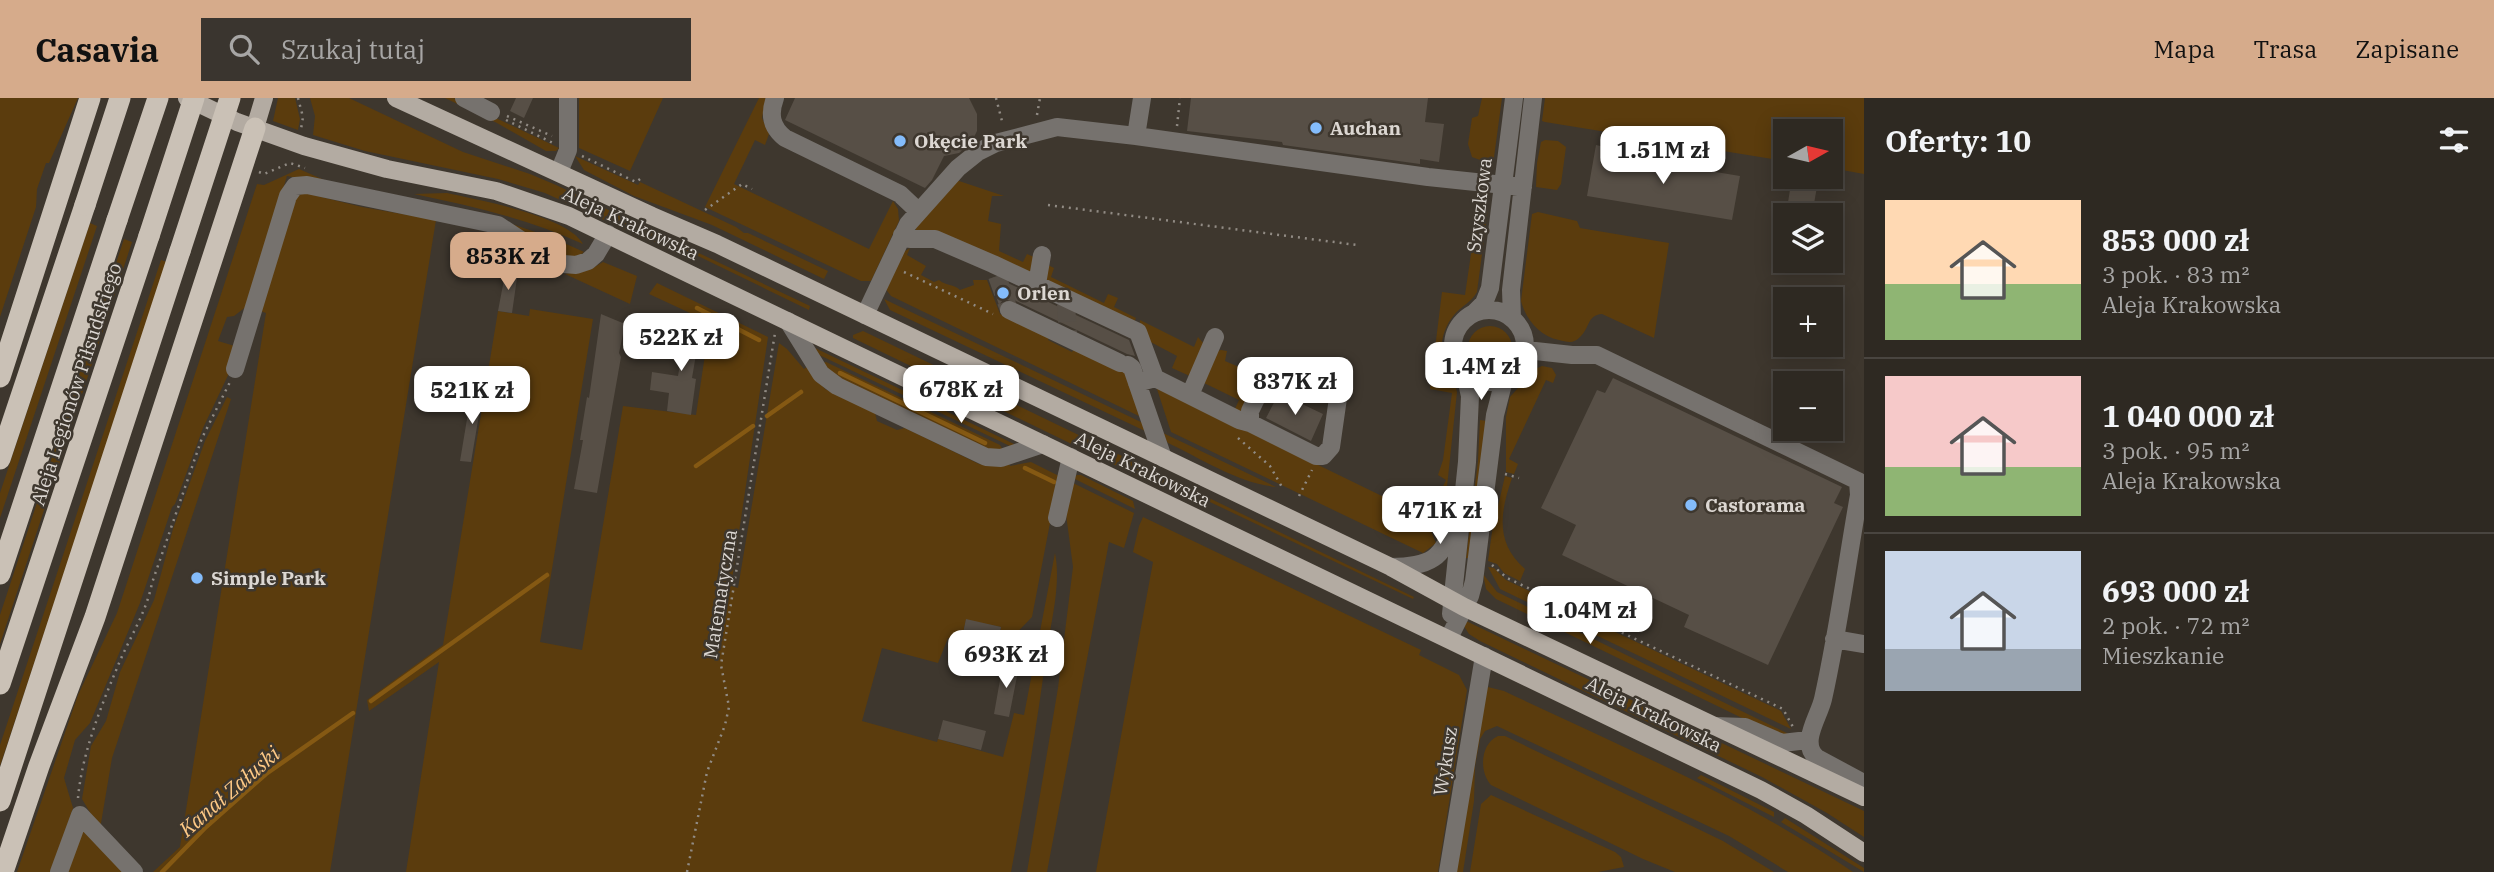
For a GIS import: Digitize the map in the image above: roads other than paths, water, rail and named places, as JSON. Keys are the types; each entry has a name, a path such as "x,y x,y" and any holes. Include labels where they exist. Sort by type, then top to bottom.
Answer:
{"highway":[{"path":"0,377 90,98"},
{"path":"0,459 120,98"},
{"name":"Aleja Legionów Piłsudskiego","path":"0,573 158,98"},
{"name":"Aleja Legionów Piłsudskiego","path":"0,684 194,98"},
{"path":"0,801 230,98"},
{"path":"3,872 39,766 95,617 254,128"}],"main road":[{"name":"Aleja Krakowska","path":"187,98 254,128 342,157 496,191 530,201 608,234 1761,790 1864,853"},
{"path":"254,128 264,98"},
{"name":"Aleja Krakowska","path":"396,98 717,244 1391,567 1458,604 1864,797"}],"street":[{"path":"464,98 491,112"},
{"path":"559,172 568,150 568,98"},
{"path":"775,98 771,115 775,128 785,138 900,194 918,211"},
{"path":"1136,136 1142,98"},
{"name":"Szyszkowa","path":"1474,313 1484,303 1490,288 1514,98"},
{"path":"1512,318 1511,290 1533,98"},
{"path":"864,314 902,235 918,211 968,159 996,143 1057,127 1428,177 1523,187"},
{"path":"235,369 288,196 295,186 307,186 498,225 549,258 564,264 582,264 588,261 596,254 608,234"},
{"path":"902,235 910,239 935,239 995,270 1037,284 1066,301 1138,332 1156,378"},
{"path":"1037,284 1042,255"},
{"path":"1009,310 1124,364 1137,383 1163,458"},
{"path":"1449,638 1458,604 1470,396 1465,374 1455,359 1453,341 1460,324 1474,313 1494,310 1512,318 1522,332 1525,350 1519,368 1504,380 1488,383 1465,374"},
{"path":"783,318 821,374 836,386 986,457 1001,458 1043,444"},
{"path":"1190,395 1215,337"},
{"path":"1525,350 1597,355 1858,481 1859,495 1822,702 1801,736 1782,743 1745,727 1712,726"},
{"path":"1251,423 1250,411 1272,366"},
{"path":"1137,383 1156,378 1316,456 1323,456 1331,447 1338,398"},
{"path":"1458,604 1474,581 1495,415 1504,380"},
{"path":"1057,518 1071,457"},
{"path":"1391,567 1419,565 1440,553 1448,543 1463,495"},
{"path":"1835,639 1864,644"},
{"name":"Wykusz","path":"1448,872 1484,656"},
{"path":"1801,736 1812,755 1860,781 1864,788"},
{"path":"59,872 80,815 134,872"}],"waterway":[{"path":"697,308 759,340"},
{"path":"840,373 985,443"},
{"name":"Kanał Załuski","path":"767,416 801,392"},
{"name":"Kanał Załuski","path":"696,466 753,426"},
{"path":"1025,468 1054,482"},
{"name":"Kanał Załuski","path":"371,701 547,575"},
{"name":"Kanał Załuski","path":"162,872 206,827 266,774 353,713"}],"tunnel":[{"path":"997,276 1009,310"},
{"path":"1066,304 1068,334"}],"place":[{"name":"Auchan","path":"1316,128"},
{"name":"Okęcie Park","path":"900,141"},
{"name":"Orlen","path":"1003,293"},
{"name":"Castorama","path":"1691,505"},
{"name":"Simple Park","path":"197,578"}]}
